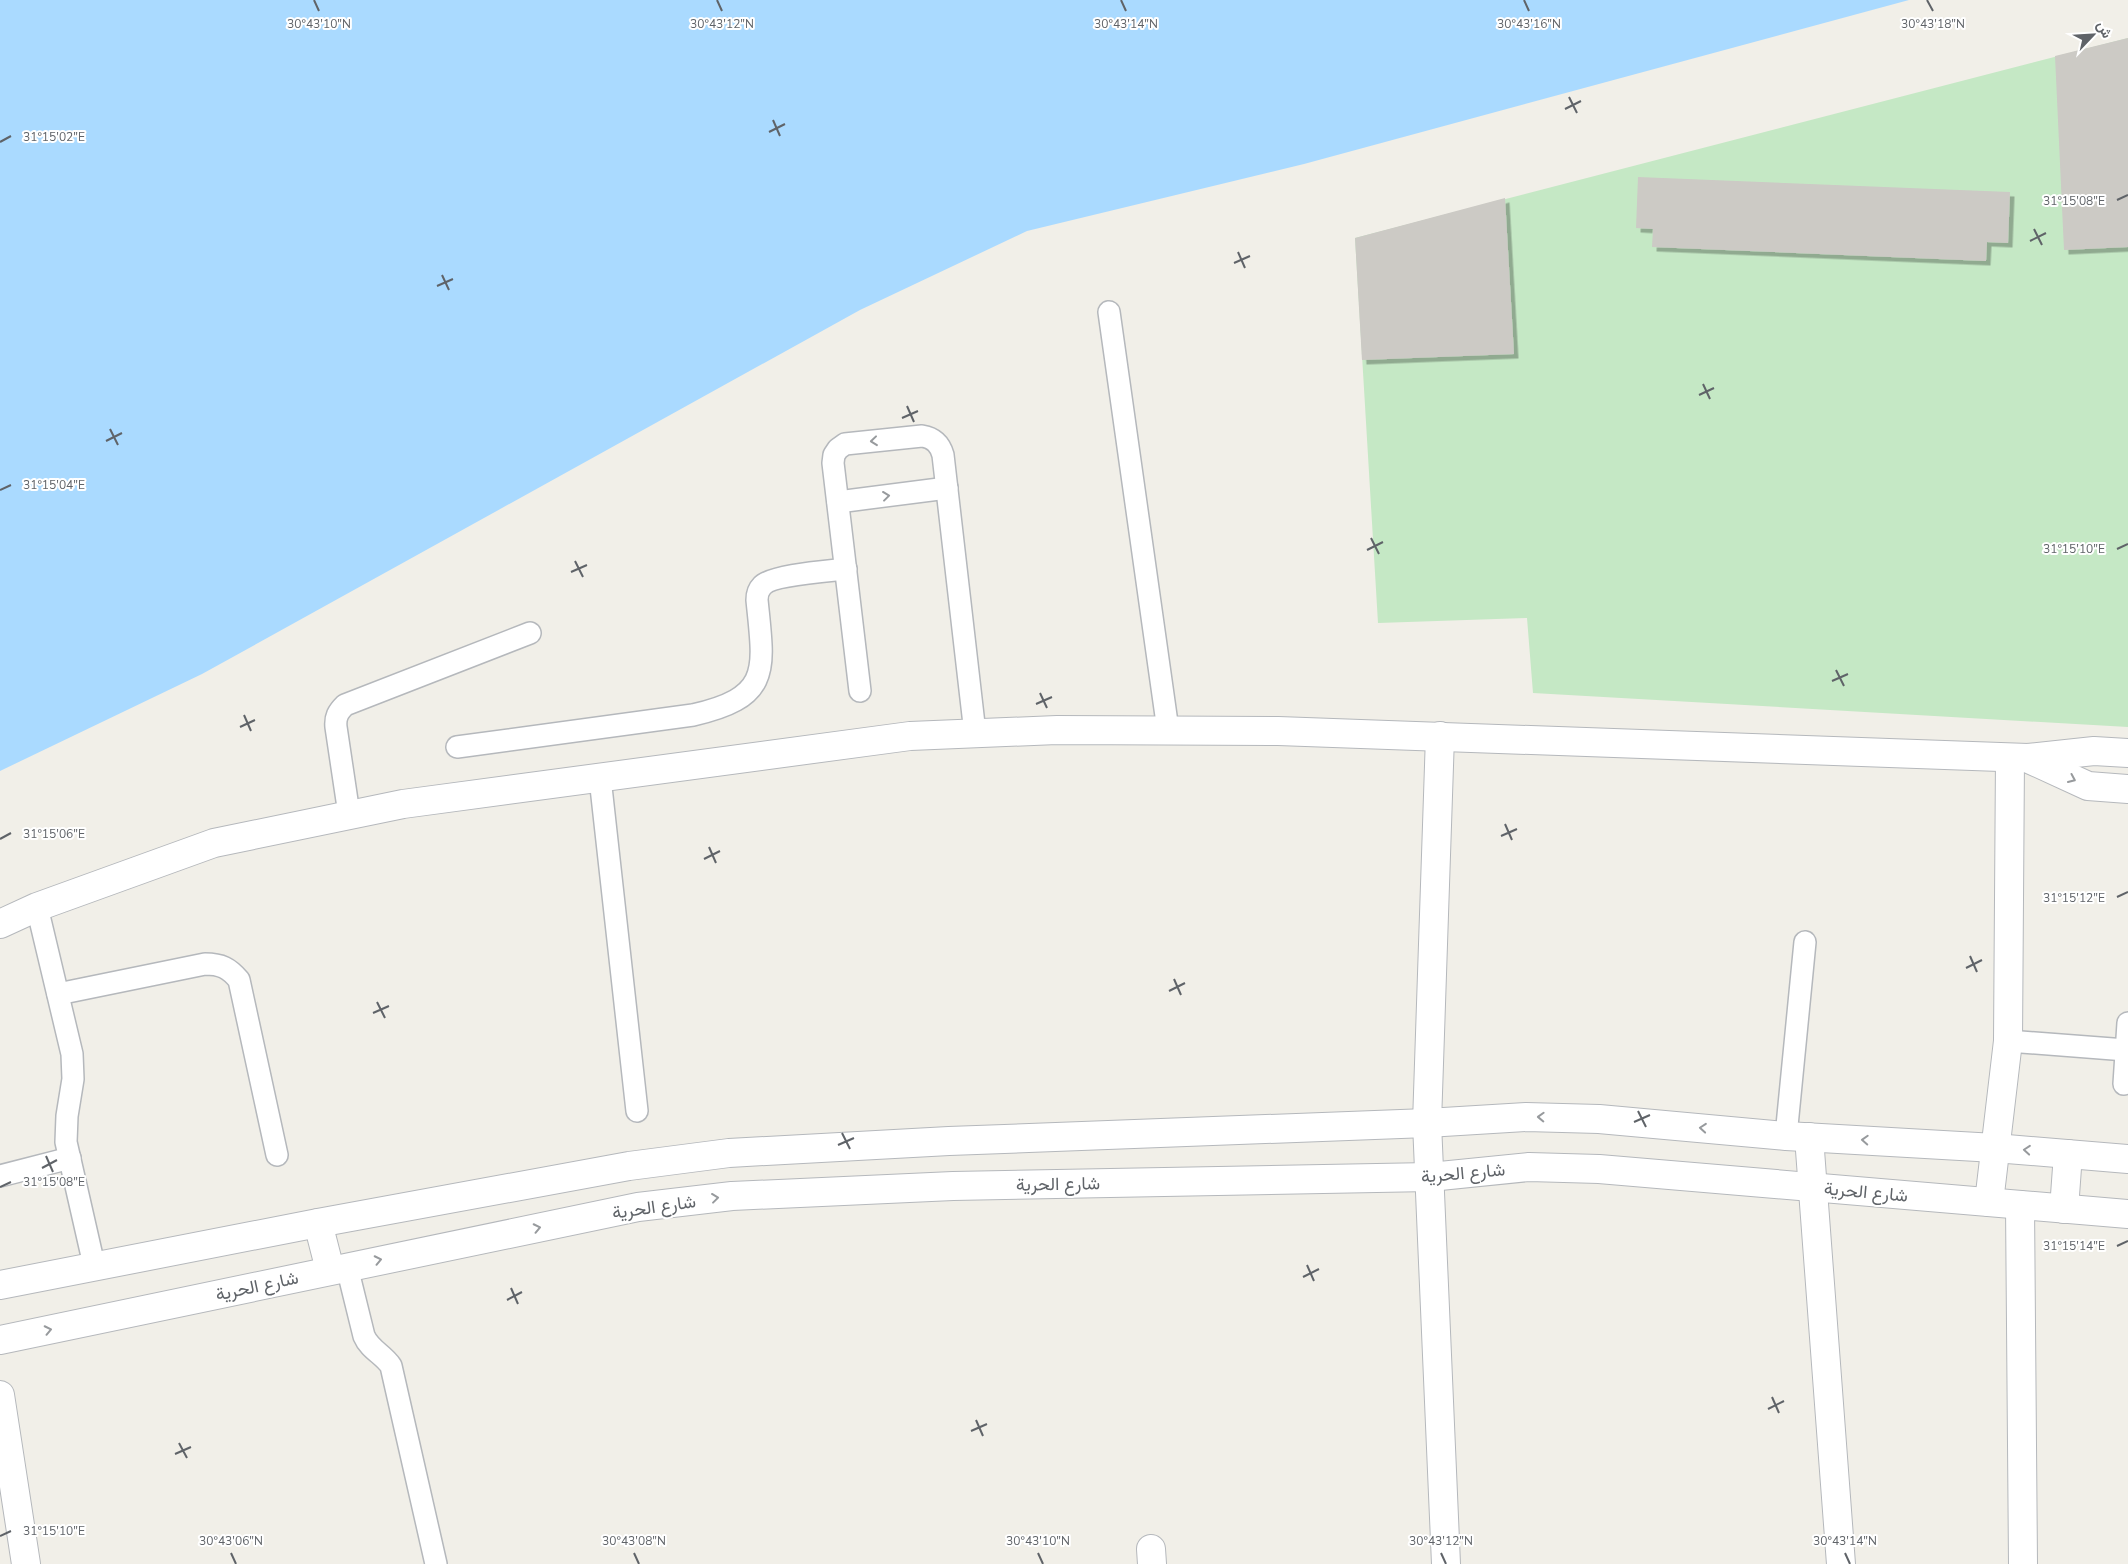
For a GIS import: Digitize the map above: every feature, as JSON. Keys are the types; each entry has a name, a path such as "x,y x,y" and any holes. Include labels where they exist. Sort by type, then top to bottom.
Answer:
{"street":[{"path":"0,924 38,907 214,843 349,814 404,804 910,736 1057,730 1278,731 2019,758 2094,751 2128,753"},
{"path":"1440,736 1427,1124 1446,1564"},
{"path":"2019,758 2088,786 2128,789"},
{"path":"1989,1202 2008,1041 2019,758"},
{"path":"0,1285 94,1265 629,1166 729,1153 940,1142 1427,1124 1535,1117 1598,1119 1797,1136 1995,1148 2128,1159"},
{"path":"1797,1136 1812,1187 1841,1564"},
{"path":"2064,1209 2068,1154"},
{"path":"629,1166 638,1207"},
{"name":"شارع الحرية","path":"0,1340 638,1207 732,1196 953,1186 1430,1177 1529,1167 1549,1167 1599,1169 2128,1214"},
{"path":"2020,1205 2023,1564"},
{"path":"318,1223 338,1269"},
{"path":"0,1395 26,1564"}],"lane":[{"path":"1109,312 1168,730"},
{"path":"860,690 833,463 838,449 845,444 922,436 930,437 941,447 975,733"},
{"path":"838,502 947,488"},
{"path":"457,748 693,715 733,703 748,694 758,676 762,656 757,600 758,592 762,585 778,578 846,569"},
{"path":"349,814 336,727 339,711 345,706 530,633"},
{"path":"600,778 637,1111"},
{"path":"38,907 72,1054 73,1079 66,1129 70,1158 94,1265"},
{"path":"1797,1136 1805,942"},
{"path":"58,994 205,964 218,964 230,970 239,980 277,1155"},
{"path":"2124,1084 2128,1023"},
{"path":"2008,1041 2126,1050"},
{"path":"0,1176 70,1158"},
{"path":"338,1269 367,1343 373,1350 381,1353 391,1366 436,1564"}],"green space":[{"path":"2128,38 2128,727 1533,693 1527,618 1378,623 1355,238"}],"water":[{"path":"0,0 1909,0 1304,164 1027,231 860,310 202,674 0,771"}],"building":[{"path":"2128,38 2128,247 2064,250 2055,56"},
{"path":"1638,177 2010,192 2008,243 1987,242 1986,261 1652,247 1653,229 1636,228"},
{"path":"1505,198 1514,354 1362,360 1355,238"}]}
